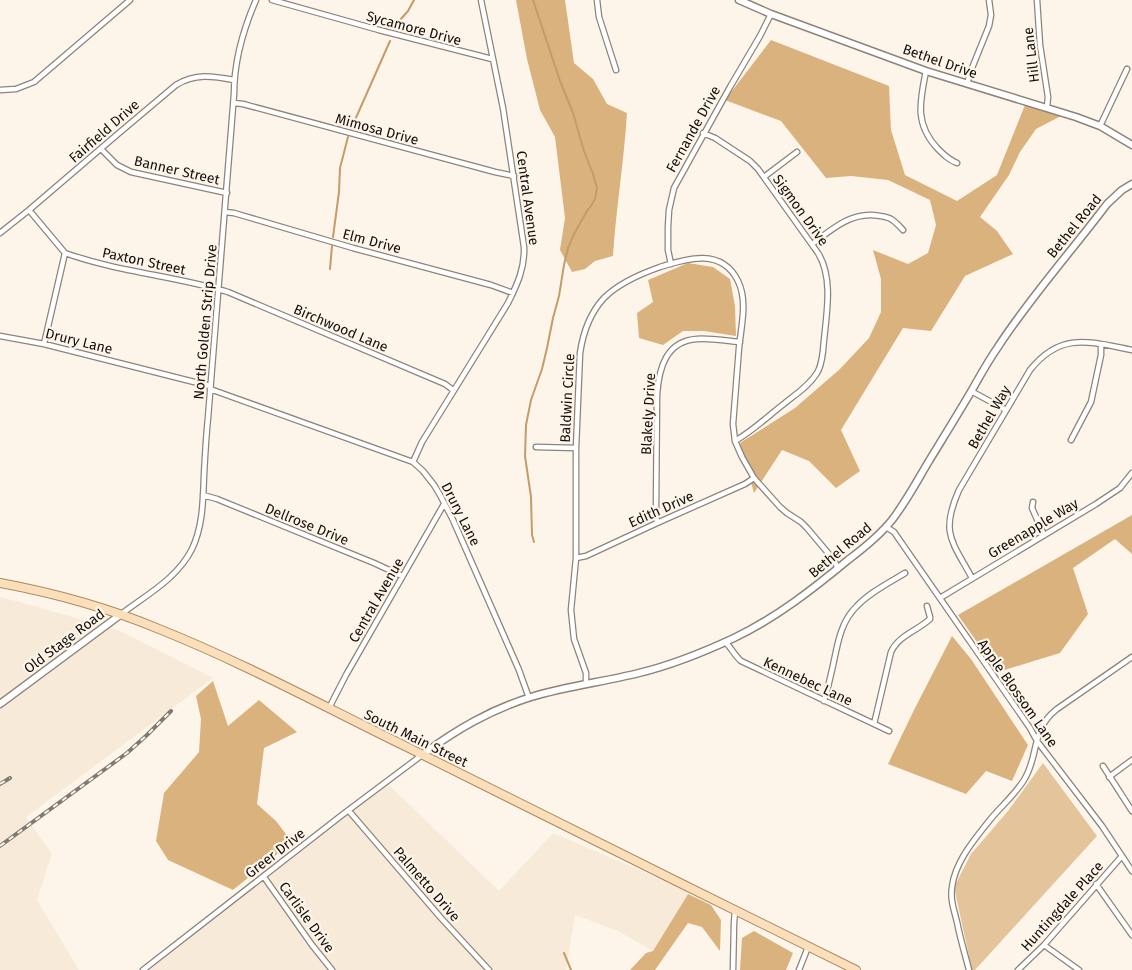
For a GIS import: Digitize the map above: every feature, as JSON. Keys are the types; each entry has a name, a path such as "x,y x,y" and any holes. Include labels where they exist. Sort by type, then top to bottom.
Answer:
{"main road":[{"name":"South Main Street","path":"0,582 74,600 157,628 208,649 856,970"}],"street":[{"path":"0,90 22,87 38,78 130,0"},
{"name":"North Golden Strip Drive","path":"120,615 168,580 177,571 192,548 198,531 202,510 210,388 226,212 234,80 242,37 256,0"},
{"name":"Sycamore Drive","path":"272,0 492,59"},
{"name":"Central Avenue","path":"413,462 422,442 484,343 513,292 521,274 525,252 501,100 481,0"},
{"path":"597,0 599,17 616,70"},
{"name":"Bethel Drive","path":"739,0 771,14 926,71 1076,116 1100,126 1132,145"},
{"path":"967,84 989,26 989,0"},
{"name":"Hill Lane","path":"1037,0 1040,45 1048,107"},
{"name":"Fernande Drive","path":"671,264 668,250 668,227 671,198 678,179 771,14"},
{"path":"1100,126 1127,69"},
{"path":"926,71 920,106 924,130 946,157 957,163"},
{"name":"Fairfield Drive","path":"0,233 166,93 183,81 201,76 234,80"},
{"name":"Mimosa Drive","path":"234,103 514,176"},
{"name":"Sigmon Drive","path":"703,133 715,138 745,157 758,169 812,244 823,262 828,282 823,351 819,368 813,379 751,432 735,441"},
{"name":"Banner Street","path":"101,149 117,165 131,172 227,193"},
{"path":"764,177 797,152"},
{"name":"Bethel Road","path":"422,755 468,723 529,698 586,683 628,676 657,668 725,642 775,615 838,569 886,527 909,496 997,348 1024,308 1107,204 1122,190 1132,184"},
{"path":"29,210 65,253 44,344"},
{"name":"Elm Drive","path":"226,212 513,292"},
{"path":"812,244 844,222 857,216 884,216 895,222 903,230"},
{"name":"Paxton Street","path":"65,253 90,262 219,289"},
{"name":"Baldwin Circle","path":"586,683 586,673 574,639 571,610 576,558 576,448 580,353 590,318 604,299 619,286 643,274 688,259 705,258 724,264 734,273 743,298 733,424 735,441 754,478 780,507 807,528 834,560 838,569"},
{"name":"Birchwood Lane","path":"219,289 445,384 453,390"},
{"name":"Drury Lane","path":"0,336 44,344 210,388 413,462 434,485 453,520 519,670 529,698"},
{"name":"Blakely Drive","path":"657,522 657,394 663,363 675,347 689,340 703,339 740,342"},
{"name":"Bethel Way","path":"972,578 952,541 949,528 953,503 1030,370 1045,353 1071,343 1085,342 1132,350"},
{"path":"1071,440 1092,402 1101,355 1101,344"},
{"path":"971,391 1006,410"},
{"path":"536,447 576,448"},
{"name":"Greenapple Way","path":"940,598 1120,488 1132,473"},
{"name":"Edith Drive","path":"576,558 586,556 754,478"},
{"name":"Dellrose Drive","path":"203,495 227,503 402,576"},
{"path":"1033,502 1032,508 1044,535"},
{"name":"Central Avenue","path":"329,708 444,504"},
{"name":"Apple Blossom Lane","path":"886,527 894,532 1030,728 1037,741 1102,826 1132,871"},
{"path":"824,701 842,628 850,613 862,601 905,573"},
{"path":"874,724 891,652 901,639 930,619 927,606"},
{"name":"Old Stage Road","path":"0,704 120,615"},
{"name":"Kennebec Lane","path":"725,642 741,661 889,732"},
{"path":"969,970 952,900 955,874 963,857 990,820 1024,780 1032,763 1041,727 1046,720 1052,713 1132,657"},
{"name":"Greer Drive","path":"143,970 422,755"},
{"path":"1109,777 1132,760"},
{"path":"1103,766 1132,811"},
{"name":"Palmetto Drive","path":"349,811 441,918 489,970"},
{"name":"Huntingdale Place","path":"1018,970 1044,945 1122,856"},
{"name":"Carlisle Drive","path":"264,877 332,970"},
{"path":"1096,884 1132,936"},
{"path":"733,970 735,911"},
{"path":"1044,945 1079,970"},
{"path":"799,970 808,947"}],"shaded area":[{"path":"516,0 565,0 574,63 593,79 607,104 627,113 613,256 595,261 585,269 572,272 560,250 565,218 555,137 540,110 527,59"},
{"path":"771,40 889,86 891,130 905,175 957,201 997,175 1025,105 1061,116 1036,129 1020,152 1009,175 980,217 997,231 1013,254 965,276 931,331 903,328 841,430 860,471 836,488 809,461 782,450 754,493 740,443 795,408 840,369 869,338 881,312 881,279 873,250 908,264 928,253 936,225 930,200 888,180 851,176 826,178 781,121 725,100"},
{"path":"688,263 713,267 730,279 735,306 736,336 704,331 683,331 663,345 639,338 637,313 653,302 648,280"},
{"path":"1132,515 1132,554 1115,539 1073,568 1088,614 1060,653 998,672 958,615"},
{"path":"0,597 118,630 213,678 26,817 52,854 37,900 79,970 0,970"},
{"path":"952,636 971,659 1028,745 1012,781 986,771 966,794 888,764"},
{"path":"213,681 228,726 259,700 297,732 264,748 257,804 276,821 292,842 233,890 168,860 156,841 164,793 199,752 201,719 196,696"},
{"path":"1043,763 1097,836 975,970 972,970 954,887 971,854 1008,811"},
{"path":"386,782 499,891 553,833 689,891 653,951 618,931 575,915 566,970 144,970"},
{"path":"688,894 711,905 721,920 720,951 702,927 688,923 655,970 630,970 646,953 653,951"},
{"path":"754,931 793,953 786,970 740,970 742,938"}],"waterway":[{"path":"400,20 414,0"},
{"path":"533,0 597,188 595,199 574,234 568,248 547,348 531,400 526,425 525,456 531,497 532,535 534,542"},
{"path":"351,129 390,41"},
{"path":"333,237 340,168 348,137"},
{"path":"330,269 332,246"},
{"path":"564,953 571,970"}],"railway":[{"path":"0,846 127,753 171,711"},
{"path":"0,784 10,778"}]}
